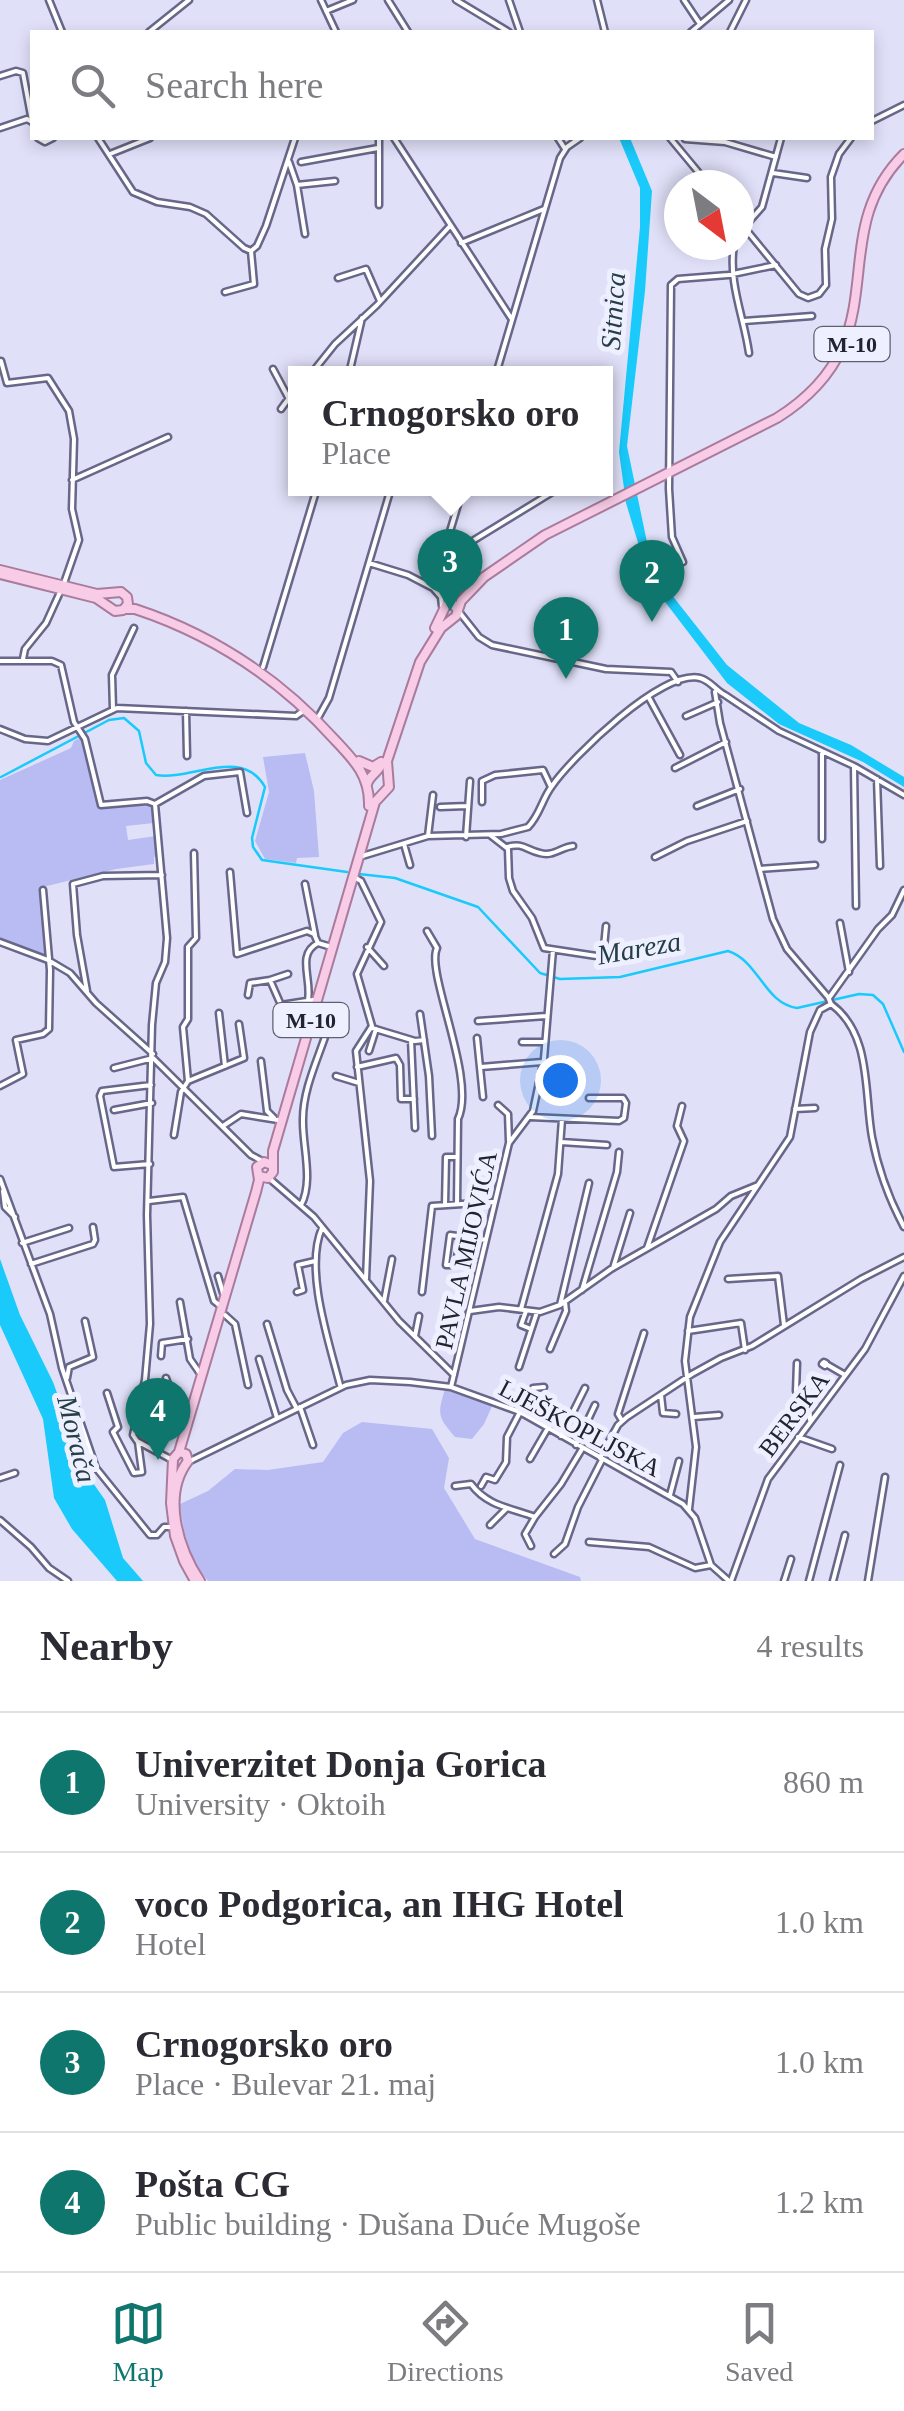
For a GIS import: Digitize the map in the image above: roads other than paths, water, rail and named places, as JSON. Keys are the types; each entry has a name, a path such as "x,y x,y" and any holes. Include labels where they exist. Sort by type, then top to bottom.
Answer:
{"main road":[{"name":"M-10","path":"198,1581 176,1523 176,1483 181,1459 310,1000 368,814 367,787 384,758 410,676 450,611 513,554 639,485 797,407 818,390 841,364 852,344 863,310 871,209 887,174 904,154"},
{"path":"0,572 96,598 115,612 134,608 216,643 262,672 306,709 356,764 367,787 379,796"},
{"path":"62,588 96,594 121,592 209,634 263,667 319,716 359,761 387,779"},
{"path":"109,607 112,594"},
{"path":"125,609 128,598"},
{"name":"M-10","path":"198,1581 180,1554 171,1504 190,1421 374,802 388,790 387,760 412,682 450,611"},
{"path":"359,761 372,767 384,758"}],"street":[{"path":"49,0 61,30"},
{"path":"152,30 190,0"},
{"path":"321,0 335,30"},
{"path":"326,11 353,0"},
{"path":"388,0 407,30"},
{"path":"456,0 505,30"},
{"path":"510,0 519,30"},
{"path":"598,0 605,30"},
{"path":"684,0 700,24"},
{"path":"693,30 729,0"},
{"path":"731,30 746,0"},
{"path":"0,76 23,73 30,110"},
{"path":"874,119 904,105"},
{"path":"0,128 30,121"},
{"path":"100,140 132,192 206,214 251,250"},
{"path":"110,154 145,140"},
{"path":"251,250 260,242 294,140"},
{"path":"378,140 379,205"},
{"path":"395,140 512,318"},
{"path":"559,140 565,149"},
{"path":"498,366 565,149 577,140"},
{"path":"672,140 697,170"},
{"path":"675,144 682,140"},
{"path":"715,140 776,157"},
{"path":"754,214 760,210 780,140"},
{"path":"754,239 804,298 816,296 824,289 825,249 832,219 831,177 850,140"},
{"path":"301,162 378,148"},
{"path":"289,162 298,185 306,234"},
{"path":"772,173 808,178"},
{"path":"298,185 336,181"},
{"path":"461,243 545,209"},
{"path":"317,366 450,226"},
{"path":"225,292 253,284 251,250"},
{"path":"732,260 731,274 749,353"},
{"path":"682,562 672,537 668,420 671,285 678,279 776,265"},
{"path":"338,278 366,269 380,301"},
{"path":"744,321 812,316"},
{"path":"351,366 362,318"},
{"path":"1,361 6,382 48,378 68,409 74,442 72,509 79,540 46,623 25,650 24,658"},
{"path":"273,369 288,397"},
{"path":"282,409 288,400"},
{"path":"72,480 168,438"},
{"path":"263,667 315,496"},
{"path":"319,716 328,703 389,496"},
{"path":"433,588 461,496"},
{"path":"446,549 461,548 546,496"},
{"path":"369,564 408,575 433,588 450,611 492,645 606,670 671,672 678,682"},
{"path":"113,709 112,675 134,628"},
{"path":"0,660 52,660 62,665 101,805 147,801 155,804"},
{"path":"359,857 428,836 502,834 531,825 551,787 605,727 678,682 701,678 716,692 780,731 904,794"},
{"path":"716,692 746,822 781,938 844,1017 860,1050 878,1160 904,1227"},
{"path":"649,698 680,755"},
{"path":"686,716 718,702"},
{"path":"0,729 26,740 48,741 113,709 296,716 306,709"},
{"path":"186,712 187,756"},
{"path":"676,768 726,742"},
{"path":"822,752 822,839"},
{"path":"854,766 856,906"},
{"path":"482,802 482,781 495,774 544,770 551,787"},
{"path":"155,804 204,776 240,772 247,813"},
{"path":"877,779 880,866"},
{"path":"466,837 470,781"},
{"path":"697,806 740,789"},
{"path":"428,836 433,794"},
{"path":"107,1393 118,1428 113,1432 134,1473 142,1472 133,1433 145,1380 150,1324 155,990 165,962 167,938 155,804"},
{"path":"440,807 467,806"},
{"path":"655,857 688,841 746,822"},
{"path":"499,843 502,834"},
{"path":"490,835 507,847 526,845 539,854 573,846"},
{"path":"404,844 410,865"},
{"path":"507,847 512,891 532,918 542,947 603,957 606,926"},
{"path":"188,1081 182,1028 188,1019 188,947 196,938 194,853"},
{"path":"760,869 815,865"},
{"path":"230,872 237,954 304,932 315,935"},
{"path":"87,990 73,884 104,876 162,875"},
{"path":"354,877 362,881 381,920 357,974 374,1028 369,1051"},
{"path":"305,884 318,943"},
{"path":"0,1086 23,1074 16,1040 49,1029 43,890"},
{"path":"740,1578 731,1579 711,1566 688,1508 696,1460 686,1331 717,1248 790,1137 810,1032 820,1010 892,915 904,890"},
{"path":"840,922 849,972"},
{"path":"427,931 437,948 433,959 459,1072 462,1109 458,1119 457,1204"},
{"path":"0,942 48,960 87,990 302,1205 415,1337 454,1375"},
{"path":"270,980 280,1006 310,1000 306,956 309,948 318,943 328,946"},
{"path":"367,948 384,966"},
{"name":"PAVLA MIJOVIĆA","path":"451,1387 509,1142 530,1117 545,1042 552,950"},
{"path":"248,996 249,984 288,974"},
{"path":"219,1013 226,1066"},
{"path":"420,1014 432,1136"},
{"path":"478,1020 546,1016"},
{"path":"174,1135 183,1088 188,1081 244,1058 240,1024"},
{"path":"374,1028 411,1040 424,1040"},
{"path":"366,1279 370,1181 356,1049 374,1028"},
{"path":"302,1205 306,1171 303,1112 326,1034 308,1029"},
{"path":"478,1038 483,1098"},
{"path":"411,1040 415,1128"},
{"path":"522,1042 545,1042"},
{"path":"114,1068 153,1056"},
{"path":"357,1067 398,1059 401,1099 414,1099"},
{"path":"262,1061 267,1111 276,1119"},
{"path":"481,1067 542,1062"},
{"path":"336,1076 359,1083"},
{"path":"150,1164 114,1168 100,1092 152,1085"},
{"path":"530,1117 624,1118 623,1098 590,1098"},
{"path":"114,1110 152,1103"},
{"path":"498,1105 508,1114 509,1142"},
{"path":"647,1248 684,1140 677,1126 682,1106"},
{"path":"796,1109 814,1108"},
{"path":"223,1126 240,1114 276,1119"},
{"path":"532,1330 521,1325 555,1186 562,1118"},
{"path":"560,1142 607,1145"},
{"path":"582,1290 617,1172 619,1152"},
{"path":"445,1205 446,1157 457,1158"},
{"path":"0,1178 50,1314 66,1380 102,1479 137,1515 150,1535 173,1527"},
{"path":"446,1182 457,1182"},
{"path":"550,1349 566,1311 562,1304 590,1183"},
{"path":"470,1311 496,1307 538,1312 562,1304 613,1268 716,1210 752,1184 758,1185"},
{"path":"149,1201 183,1197 214,1301 235,1324 248,1385"},
{"path":"422,1292 430,1208 492,1202"},
{"path":"613,1268 630,1213"},
{"path":"32,1264 93,1244 93,1227"},
{"path":"22,1243 69,1228"},
{"path":"322,1228 315,1261 340,1387"},
{"path":"460,1236 456,1265 446,1265 450,1235 460,1236 486,1240"},
{"path":"554,1554 566,1544 578,1507 622,1420 722,1357 744,1350 904,1257"},
{"path":"384,1301 392,1258"},
{"path":"297,1292 303,1290 298,1265 315,1261"},
{"path":"218,1276 226,1297"},
{"path":"728,1279 778,1276 784,1326"},
{"name":"BERSKA","path":"731,1579 762,1491 865,1349 904,1276"},
{"path":"180,1302 193,1367 204,1374"},
{"path":"519,1367 538,1312"},
{"path":"415,1337 419,1316"},
{"path":"66,1380 69,1367 93,1357 85,1321"},
{"path":"686,1331 741,1323 744,1350"},
{"path":"267,1324 288,1390 312,1445"},
{"path":"622,1420 618,1414 644,1333"},
{"path":"161,1356 162,1343 188,1338"},
{"path":"259,1358 278,1418"},
{"path":"797,1364 796,1391 808,1396 810,1420"},
{"path":"826,1364 846,1375"},
{"path":"166,1378 178,1413 190,1421"},
{"name":"LJEŠKOPLJSKA","path":"181,1459 202,1454 340,1387 386,1380 451,1387 521,1413 688,1508"},
{"path":"481,1486 486,1477 495,1480 505,1464 508,1436 534,1388 544,1387"},
{"path":"561,1436 585,1388"},
{"path":"661,1395 663,1413 676,1414"},
{"path":"530,1546 525,1534 561,1484 596,1405"},
{"path":"694,1417 719,1415"},
{"path":"530,1459 548,1428"},
{"path":"798,1437 832,1449"},
{"path":"138,1442 181,1459"},
{"path":"670,1495 679,1461"},
{"path":"809,1581 840,1465"},
{"path":"0,1478 15,1472"},
{"path":"868,1581 886,1477"},
{"path":"456,1486 471,1484 481,1497 535,1517"},
{"path":"490,1526 506,1509"},
{"path":"0,1522 31,1546 46,1566 68,1581"},
{"path":"832,1581 846,1534"},
{"path":"589,1542 648,1548 696,1568 711,1566"},
{"path":"784,1581 791,1559"}],"waterway":[{"name":"Mareza","path":"1,777 109,720 124,718 139,731 146,763 156,775 230,767 255,775 265,787 252,838 262,860 347,872"},
{"name":"Mareza","path":"359,874 395,878 478,907 540,973 560,979 620,977 728,951 747,963 786,1005 797,1008 859,994 873,995 883,1004 904,1052"}],"place":[{"name":"Crnogorsko oro","path":"450,611"},
{"name":"voco Podgorica, an IHG Hotel","path":"652,622"},
{"name":"Univerzitet Donja Gorica","path":"566,679"},
{"name":"Pošta CG","path":"158,1460"}],"water label":[{"name":"Sitnica","path":"613,311"},
{"name":"Morača","path":"77,1439"}]}
